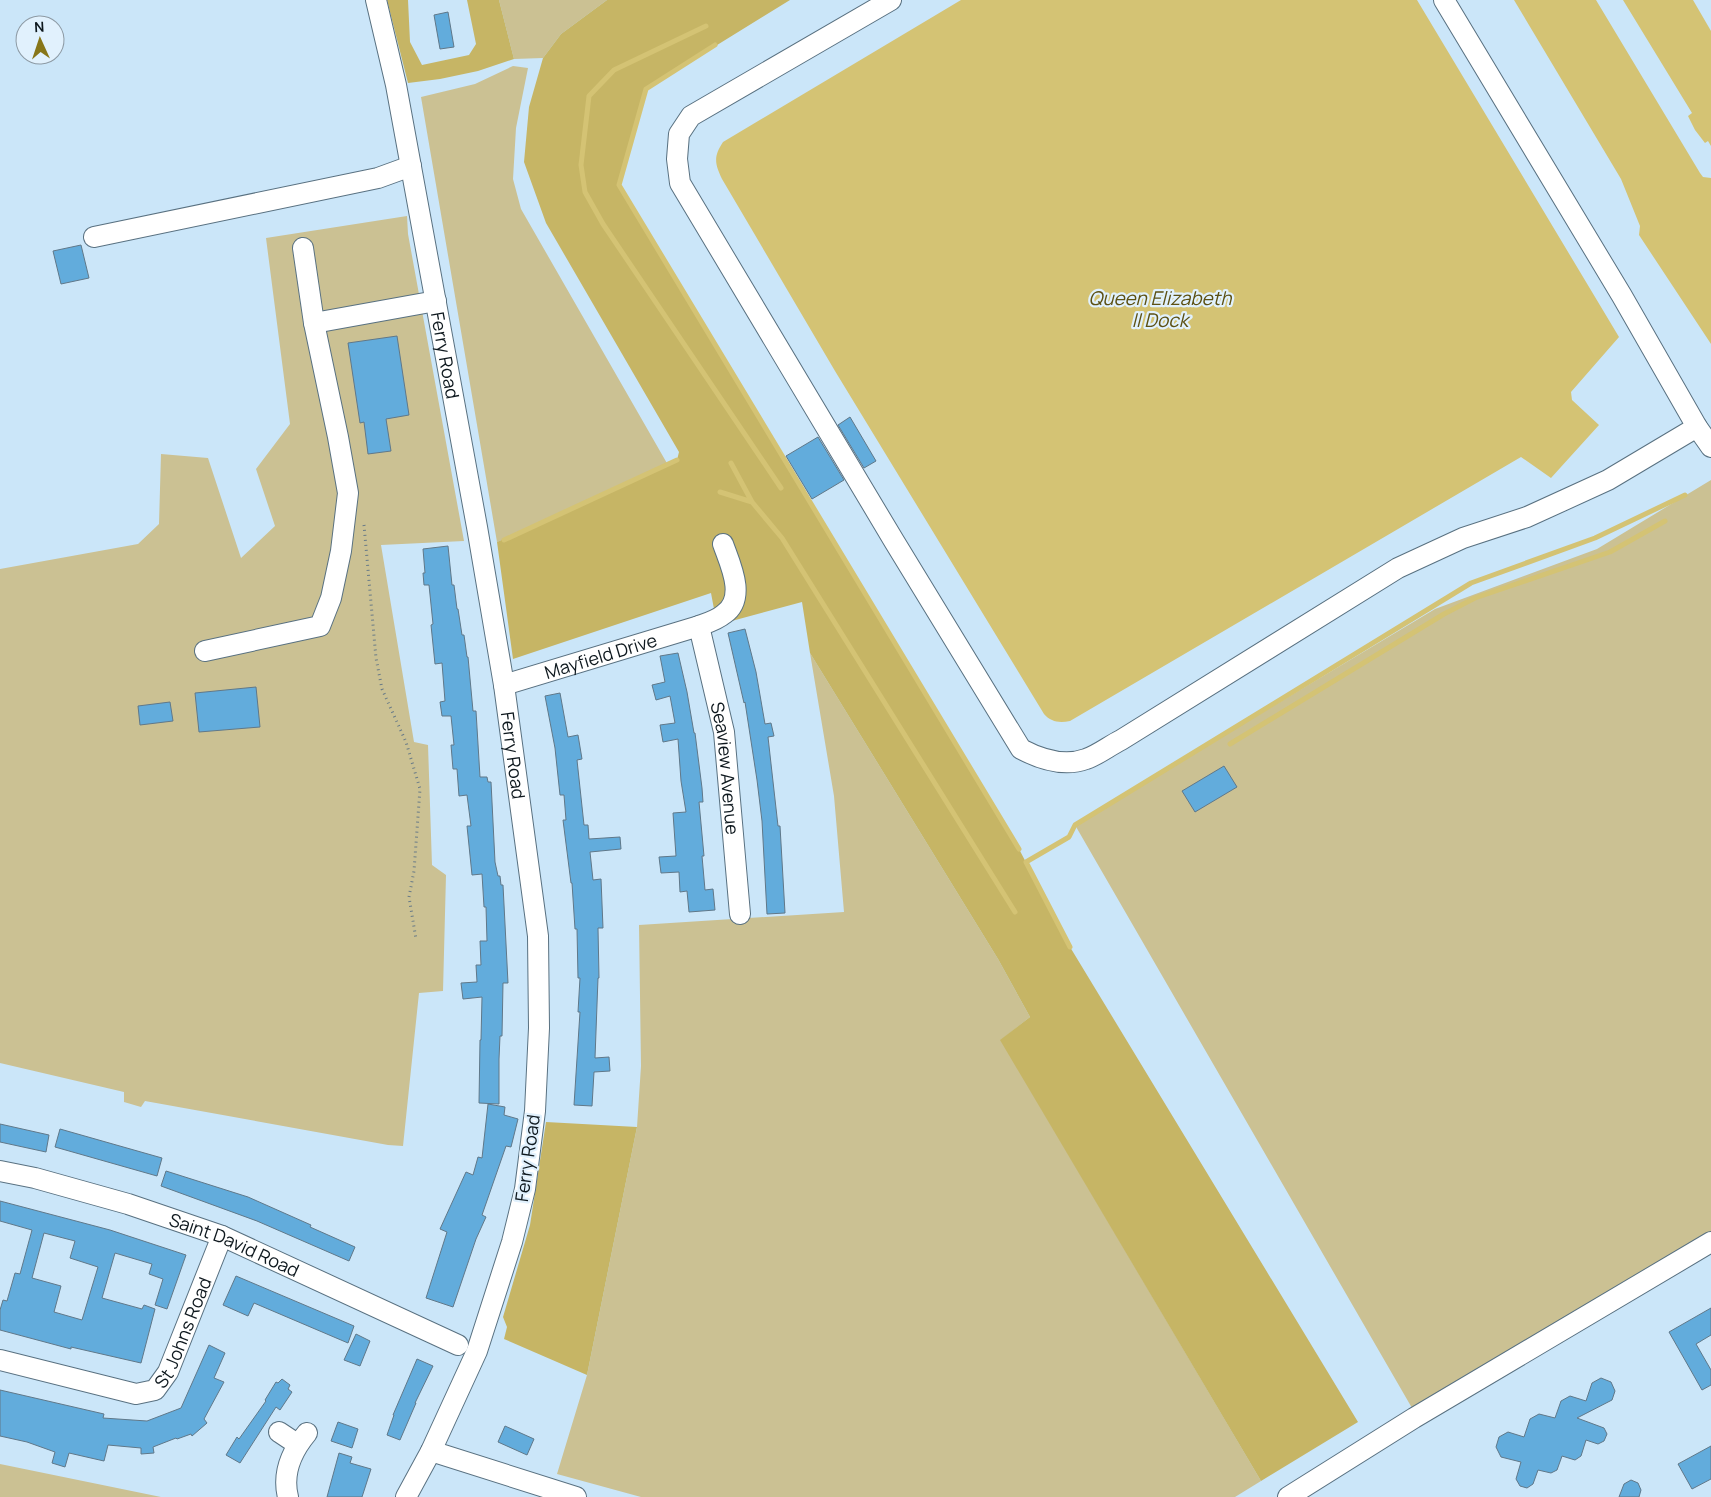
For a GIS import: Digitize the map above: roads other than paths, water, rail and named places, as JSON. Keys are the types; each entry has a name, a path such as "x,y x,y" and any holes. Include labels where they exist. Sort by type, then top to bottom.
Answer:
{"street":[{"name":"Ferry Road","path":"376,0 396,84 504,685 538,936 539,1028 535,1111 525,1189 512,1242 477,1351 432,1451 406,1497"},
{"path":"891,0 691,116 679,134 677,159 680,183 1016,740 1021,748 1033,756 1061,763 1085,760 1398,568 1463,538 1527,517 1608,480 1697,427"},
{"path":"1444,0 1622,296 1697,427 1711,447"},
{"path":"94,237 378,178 411,166"},
{"path":"205,651 320,626 331,598 348,493 314,323 303,248"},
{"path":"314,323 436,301"},
{"name":"Mayfield Drive","path":"504,685 699,626 726,613 735,600 736,594 735,583 723,544"},
{"name":"Seaview Avenue","path":"699,626 724,732 740,914"},
{"name":"Saint David Road","path":"0,1171 35,1178 128,1204 222,1236 458,1345"},
{"name":"St Johns Road","path":"0,1360 136,1394 155,1390 168,1372 222,1236"},
{"path":"1288,1497 1414,1418 1711,1242"},
{"path":"279,1432 302,1438 286,1474 288,1497"},
{"path":"432,1451 576,1497"}],"water":[{"name":"Queen Elizabeth II Dock","path":"961,0 1417,0 1619,337 1571,392 1572,400 1599,425 1551,478 1521,457 1070,721 1059,722 1049,719 1044,714 835,371 722,179 716,160 723,142"},
{"path":"1514,0 1596,0 1700,173 1703,177 1711,178 1711,344 1639,235 1640,226 1621,179"},
{"path":"1623,0 1693,0 1711,31 1711,146 1708,141 1705,143 1695,130 1688,116 1692,113"}],"waterway":[{"path":"706,26 614,70 589,96 581,165 585,192 603,224 781,488"},
{"path":"715,45 646,89 619,185 1019,849"},
{"path":"504,540 677,460"},
{"path":"731,463 752,502 782,538 1015,912"},
{"path":"720,492 752,502"},
{"path":"1070,947 1026,862 1069,837 1075,825 1471,583 1595,538 1685,495"},
{"path":"1230,744 1444,614 1475,598 1610,552 1665,521"}]}
